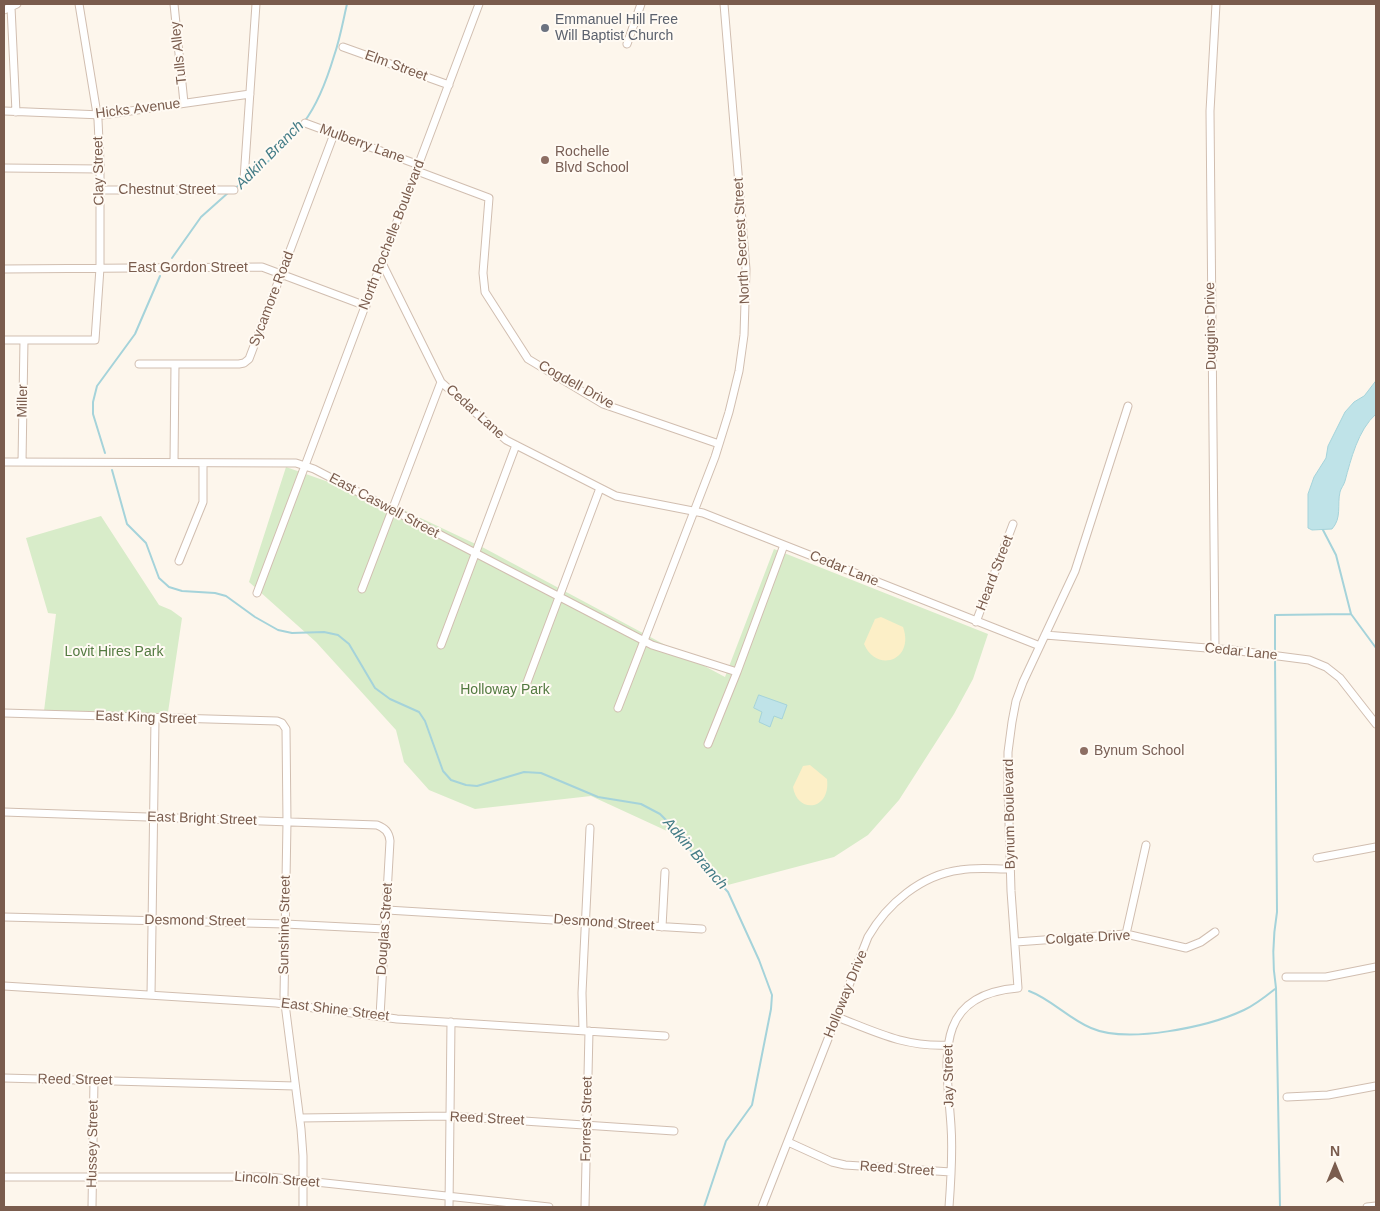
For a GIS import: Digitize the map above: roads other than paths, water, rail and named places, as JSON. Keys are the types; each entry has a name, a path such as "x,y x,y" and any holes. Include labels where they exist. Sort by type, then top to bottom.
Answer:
{"street":[{"name":"Clay Street","path":"24,340 96,340 100,268 100,169 97,115 79,4"},
{"name":"Tulls Alley","path":"174,4 184,103"},
{"path":"244,179 256,4"},
{"name":"North Rochelle Boulevard","path":"257,593 479,4"},
{"path":"627,44 641,4"},
{"name":"North Secrest Street","path":"618,708 719,444 739,371 746,306 746,270 724,4"},
{"name":"Duggins Drive","path":"1215,648 1210,111 1216,4"},
{"path":"11,7 16,112"},
{"name":"Elm Street","path":"343,47 449,85"},
{"name":"Hicks Avenue","path":"4,111 97,115 250,94"},
{"name":"Mulberry Lane","path":"305,123 475,192"},
{"name":"Sycamore Road","path":"139,364 244,363 249,359 334,134"},
{"path":"4,168 100,169"},
{"name":"Chestnut Street","path":"100,190 234,190"},
{"name":"Cogdell Drive","path":"475,192 489,198 483,274 485,292 528,358 603,404 719,444"},
{"name":"Cedar Lane","path":"382,263 442,382 506,440 616,496 703,514 1040,646"},
{"name":"East Gordon Street","path":"4,269 262,267 366,306"},
{"path":"4,340 24,340"},
{"name":"Miller","path":"22,462 24,340"},
{"path":"174,462 175,365"},
{"path":"362,589 442,382"},
{"path":"1040,646 1078,562 1128,406"},
{"path":"441,645 516,445"},
{"name":"East Caswell Street","path":"4,462 296,463 314,469 644,642 737,672"},
{"path":"179,561 203,502 203,463"},
{"path":"526,685 600,488"},
{"name":"Heard Street","path":"976,622 1013,524"},
{"path":"708,744 784,545"},
{"name":"Cedar Lane","path":"1045,635 1215,648 1291,657 1318,663 1340,678 1376,724"},
{"name":"Bynum Boulevard","path":"1018,988 1010,869 1008,788 1010,736 1016,701 1040,646"},
{"name":"East King Street","path":"4,713 277,721 282,723 286,729"},
{"path":"151,995 155,718"},
{"name":"Sunshine Street","path":"286,729 285,1004 304,1156 303,1207"},
{"name":"East Bright Street","path":"4,812 377,825 384,828 390,834 390,841"},
{"name":"Forrest Street","path":"585,1207 586,1031 582,993 590,828"},
{"name":"Douglas Street","path":"380,1016 390,841"},
{"path":"1126,934 1146,845"},
{"path":"1317,858 1376,847"},
{"name":"Holloway Drive","path":"762,1207 868,937 882,916 900,898 929,880 953,871 1010,869"},
{"path":"662,927 665,872"},
{"name":"Desmond Street","path":"387,910 702,929"},
{"name":"Desmond Street","path":"4,917 285,924 385,929"},
{"name":"Colgate Drive","path":"1016,942 1126,934 1186,948 1201,942 1215,932"},
{"path":"1286,977 1326,977 1376,967"},
{"name":"East Shine Street","path":"4,986 285,1004 380,1016 451,1022 665,1036"},
{"name":"Jay Street","path":"949,1207 952,1144 948,1086 948,1045 950,1032 956,1020 973,1002 990,993 1018,988"},
{"path":"837,1017 904,1042 922,1045 948,1045"},
{"path":"449,1207 451,1022"},
{"name":"Reed Street","path":"4,1078 295,1086"},
{"name":"Hussey Street","path":"92,1207 94,1080"},
{"path":"1287,1097 1328,1096 1376,1086"},
{"name":"Reed Street","path":"300,1118 449,1116 674,1131"},
{"name":"Reed Street","path":"788,1142 832,1162 845,1165 951,1172"},
{"name":"Lincoln Street","path":"4,1177 230,1176 304,1180 549,1207"},
{"path":"1367,1207 1376,1206"}],"water":[{"path":"1376,381 1376,414 1364,428 1356,445 1345,482 1340,492 1339,511 1335,525 1332,529 1312,530 1308,528 1308,494 1314,477 1326,458 1328,446 1345,412 1354,402 1364,396"},
{"path":"759,695 787,705 782,719 774,716 770,727 759,722 762,712 754,708"}],"waterway":[{"name":"Adkin Branch","path":"235,188 272,158 309,115 329,72 347,4"},
{"name":"Adkin Branch","path":"172,258 201,217 229,192"},
{"name":"Adkin Branch","path":"105,453 93,414 93,402 97,386 135,334 160,276"},
{"name":"Adkin Branch","path":"112,470 127,524 146,543 159,578 169,587 182,591 215,593 226,596 255,617 278,630 292,633 324,632 338,635 349,644 375,688 390,699 419,712 425,721 443,771 451,780 477,786 524,772 541,773 598,797 641,804 660,814 681,835 692,853 728,892 759,960 772,995 771,1009 752,1105 726,1141 704,1207"},
{"path":"1323,530 1336,555 1351,614 1376,648"},
{"path":"1275,654 1275,615 1351,614"},
{"path":"1275,658 1277,912 1274,960 1280,1207"},
{"path":"1029,991 1091,1028 1106,1033 1146,1034 1189,1027 1229,1016 1260,1001 1275,989"}],"place":[{"name":"Emmanuel Hill Free Will Baptist Church","path":"545,28"},
{"name":"Rochelle Blvd School","path":"545,160"},
{"name":"Bynum School","path":"1084,751"}],"park label":[{"name":"Lovit Hires Park","path":"114,652"},
{"name":"Holloway Park","path":"505,690"}]}
